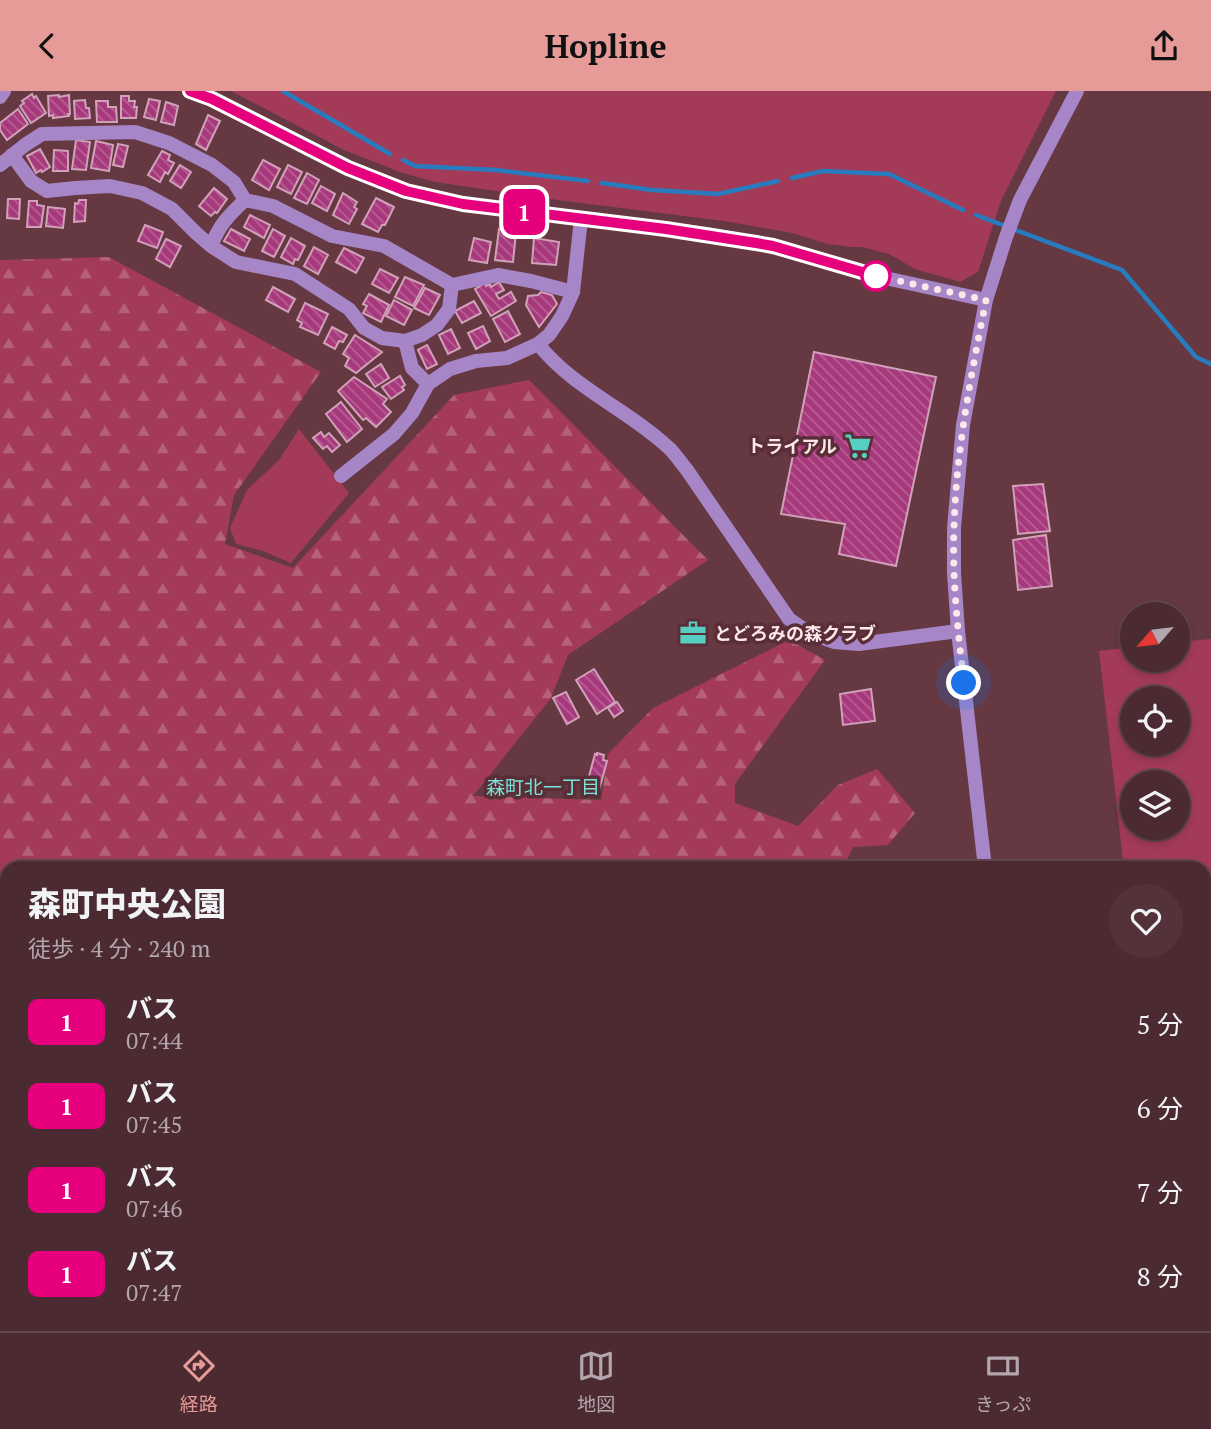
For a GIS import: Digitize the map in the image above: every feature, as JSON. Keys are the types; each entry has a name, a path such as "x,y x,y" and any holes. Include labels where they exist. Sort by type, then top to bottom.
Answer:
{"street":[{"path":"0,97 4,91"},
{"path":"190,91 212,99 348,168 406,191 463,204 708,234 773,246 876,276 986,300"},
{"path":"984,861 954,573 954,528 965,416 986,300 1006,237 1017,207 1077,91"},
{"path":"0,165 43,134 135,132 169,143 212,165 234,182 245,200 274,206 331,236 384,246 452,285 498,275 573,292"},
{"path":"12,155 31,181 47,191 110,186 142,193 172,209 211,246 236,262 295,274 349,309 364,328 382,338 405,341 422,335 437,325 449,309 452,285"},
{"path":"211,246 228,215 245,200"},
{"path":"341,476 394,434 412,413 428,384 450,369 476,361 507,358 538,344 549,335 573,292 581,219"},
{"path":"405,341 412,367 428,384"},
{"path":"538,344 568,375 672,451 789,619 809,633 834,642 859,644 958,631"}],"green space":[{"path":"231,91 1056,91 1001,201 978,272 960,282 915,269 889,254 862,247 828,244 792,233 724,221 435,182 400,172 344,150"},
{"path":"109,257 321,372 234,495 225,544 293,568 454,395 529,380 708,560 568,655 551,698 473,796 601,800 608,754 653,708 789,640 825,660 735,784 735,803 798,826 838,785 877,769 915,813 888,845 853,847 846,861 0,861 0,260"},
{"path":"299,429 349,493 291,563 263,551 236,544 230,528 247,490 279,460"},
{"path":"1211,639 1211,861 1123,861 1121,840 1190,840 1190,770 1120,770 1120,833 1099,651 1120,648 1120,672 1190,672 1190,641"}],"building":[{"path":"32,94 46,113 31,123 20,106 24,103 22,101"},
{"path":"69,95 70,114 53,118 53,115 49,116 48,96"},
{"path":"121,96 129,96 129,101 135,101 136,118 121,118"},
{"path":"149,99 160,101 156,120 144,117"},
{"path":"85,100 90,118 75,119 74,101"},
{"path":"96,101 108,101 108,107 116,107 117,122 97,122"},
{"path":"166,102 178,106 174,125 161,122"},
{"path":"18,109 28,124 7,140 0,130 0,123"},
{"path":"208,115 220,121 206,150 196,144"},
{"path":"76,140 90,142 86,170 72,169"},
{"path":"96,141 113,145 109,171 91,168"},
{"path":"118,144 128,146 123,167 113,165"},
{"path":"40,149 50,167 36,173 27,156"},
{"path":"54,150 68,151 68,171 53,171"},
{"path":"162,151 170,155 168,160 174,163 160,182 148,175"},
{"path":"263,160 280,169 269,190 252,180"},
{"path":"180,165 191,172 181,188 170,181"},
{"path":"288,165 302,172 291,194 277,187"},
{"path":"307,173 319,180 307,204 294,198"},
{"path":"321,186 335,194 327,211 312,203"},
{"path":"214,188 227,199 217,213 211,216 199,206"},
{"path":"343,193 357,202 354,207 357,209 349,224 333,215"},
{"path":"376,198 394,207 385,225 382,225 378,232 362,224"},
{"path":"8,199 20,199 19,219 7,218"},
{"path":"79,200 86,200 85,221 74,222 75,203 78,204"},
{"path":"29,201 37,201 37,205 44,206 41,227 27,227"},
{"path":"48,207 65,209 63,228 46,226"},
{"path":"250,215 270,225 264,238 244,227"},
{"path":"145,225 163,232 157,248 138,241"},
{"path":"231,229 250,239 244,251 224,241"},
{"path":"273,229 285,236 274,257 262,251"},
{"path":"499,229 516,232 513,262 495,260"},
{"path":"291,238 305,246 293,264 281,257"},
{"path":"474,238 491,242 487,263 469,260"},
{"path":"534,238 559,242 556,265 532,263"},
{"path":"166,239 181,246 170,267 156,259"},
{"path":"314,247 328,255 318,274 304,266"},
{"path":"344,248 364,258 356,273 336,262"},
{"path":"380,269 398,278 389,293 372,284"},
{"path":"405,277 424,285 413,306 395,297"},
{"path":"499,282 504,290 496,294 499,299 511,292 516,301 491,316 475,289 485,283 491,287"},
{"path":"273,287 295,299 288,312 266,300"},
{"path":"425,288 440,295 429,315 414,308"},
{"path":"541,292 552,295 557,304 539,327 526,305 528,296"},
{"path":"369,294 389,305 381,322 363,313 367,306 363,304"},
{"path":"394,300 412,310 404,325 386,316"},
{"path":"474,301 481,313 462,323 455,311"},
{"path":"305,303 328,314 318,335 300,327 302,323 297,320"},
{"path":"508,311 520,334 505,342 493,319"},
{"path":"483,326 490,341 476,349 468,333"},
{"path":"332,327 347,335 343,342 339,341 335,349 324,343"},
{"path":"451,329 460,348 448,354 439,335"},
{"path":"355,335 382,352 356,373 345,366 349,358 343,354"},
{"path":"427,345 437,364 427,369 418,350"},
{"name":"トライアル","path":"814,352 936,377 896,566 839,554 845,524 781,514"},
{"path":"381,364 389,378 375,387 366,374"},
{"path":"400,376 405,385 402,387 404,390 391,399 382,387"},
{"path":"354,377 387,399 383,404 391,412 376,427 366,418 363,420 338,391"},
{"path":"341,402 362,429 347,442 326,414"},
{"path":"321,432 324,437 329,433 340,445 332,452 327,446 323,449 313,438"},
{"path":"1043,484 1050,531 1018,534 1013,486"},
{"path":"1046,535 1052,586 1018,590 1013,540"},
{"path":"594,669 615,702 597,714 576,680"},
{"path":"871,689 875,721 843,725 840,694"},
{"path":"566,692 579,717 567,724 553,698"},
{"path":"617,702 623,711 614,717 608,708"},
{"path":"597,753 604,755 603,760 607,761 598,794 585,791"}],"waterway":[{"path":"283,91 390,154"},
{"path":"403,160 415,166 496,170 588,181"},
{"path":"792,178 823,171 889,174 963,210"},
{"path":"602,183 652,190 718,194 778,181"},
{"path":"976,215 1122,270 1196,357 1211,364"}],"bus line":[{"name":"1","path":"190,91 212,99 348,168 406,191 463,204 708,234 773,246 876,276"}],"place":[{"name":"トライアル","path":"858,446"},
{"name":"とどろみの森クラブ","path":"693,633"}],"district":[{"name":"森町北一丁目","path":"543,786"}],"route":[{"path":"876,276 986,300 963,425 954,528 956,611 964,683"}]}
